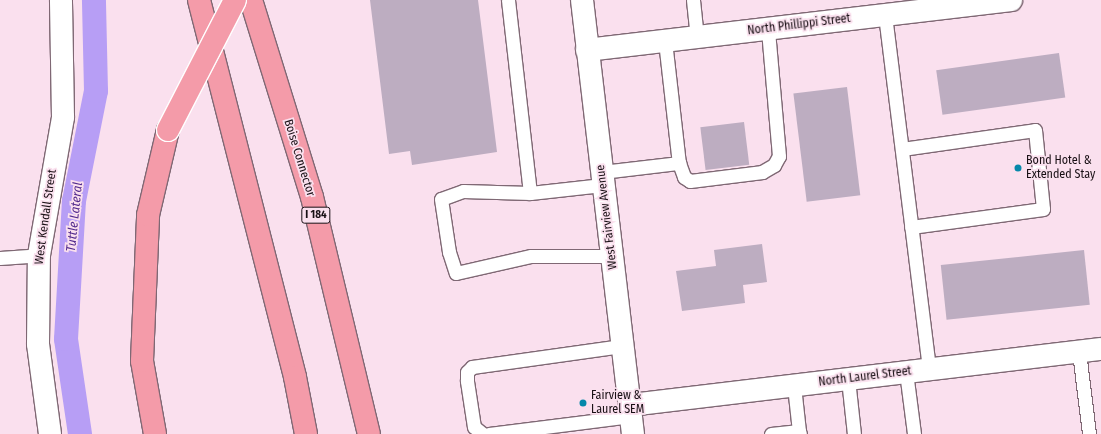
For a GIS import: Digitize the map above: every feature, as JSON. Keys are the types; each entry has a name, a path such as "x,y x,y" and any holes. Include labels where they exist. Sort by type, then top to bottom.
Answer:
{"highway":[{"path":"199,0 293,369 306,434"},
{"path":"156,434 142,361 148,215 168,130 235,0"},
{"name":"Boise Connector","path":"251,0 312,197 369,434"}],"street":[{"name":"West Kendall Street","path":"50,434 38,344 39,254 63,117 61,0"},
{"name":"West Fairview Avenue","path":"582,0 631,418"},
{"name":"North Phillippi Street","path":"588,50 1011,0"},
{"name":"North Laurel Street","path":"631,418 794,386 1101,349"}],"lane":[{"path":"508,0 530,194"},
{"path":"693,0 697,38"},
{"path":"885,15 929,370"},
{"path":"665,41 678,163 684,176 690,180 762,172 774,165 779,156 768,29"},
{"path":"902,150 1035,130 1043,209 911,227"},
{"path":"612,256 531,256 456,273 449,252 441,199 463,191 530,194 678,163"},
{"path":"0,258 39,254"},
{"path":"483,434 474,427 467,381 467,372 472,367 622,346"},
{"path":"1080,352 1089,434"},
{"path":"906,372 914,434"},
{"path":"848,379 854,434"},
{"path":"771,434 800,433 794,386"},
{"path":"489,434 565,429 631,418"}],"building":[{"path":"370,0 478,0 497,152 412,165 410,151 389,154"},
{"path":"1059,53 1065,98 942,115 936,70"},
{"path":"847,87 860,195 807,202 793,94"},
{"path":"744,122 749,165 706,170 700,127"},
{"path":"762,244 767,282 743,285 745,303 682,311 676,271 716,266 714,250"},
{"path":"1084,250 1090,305 947,320 941,265"}],"waterway":[{"name":"Tuttle Lateral","path":"80,434 66,339 74,201 96,91 94,0"}],"place":[{"name":"Bond Hotel & Extended Stay","path":"1018,168"},
{"name":"Fairview & Laurel SEM","path":"583,403"}]}
